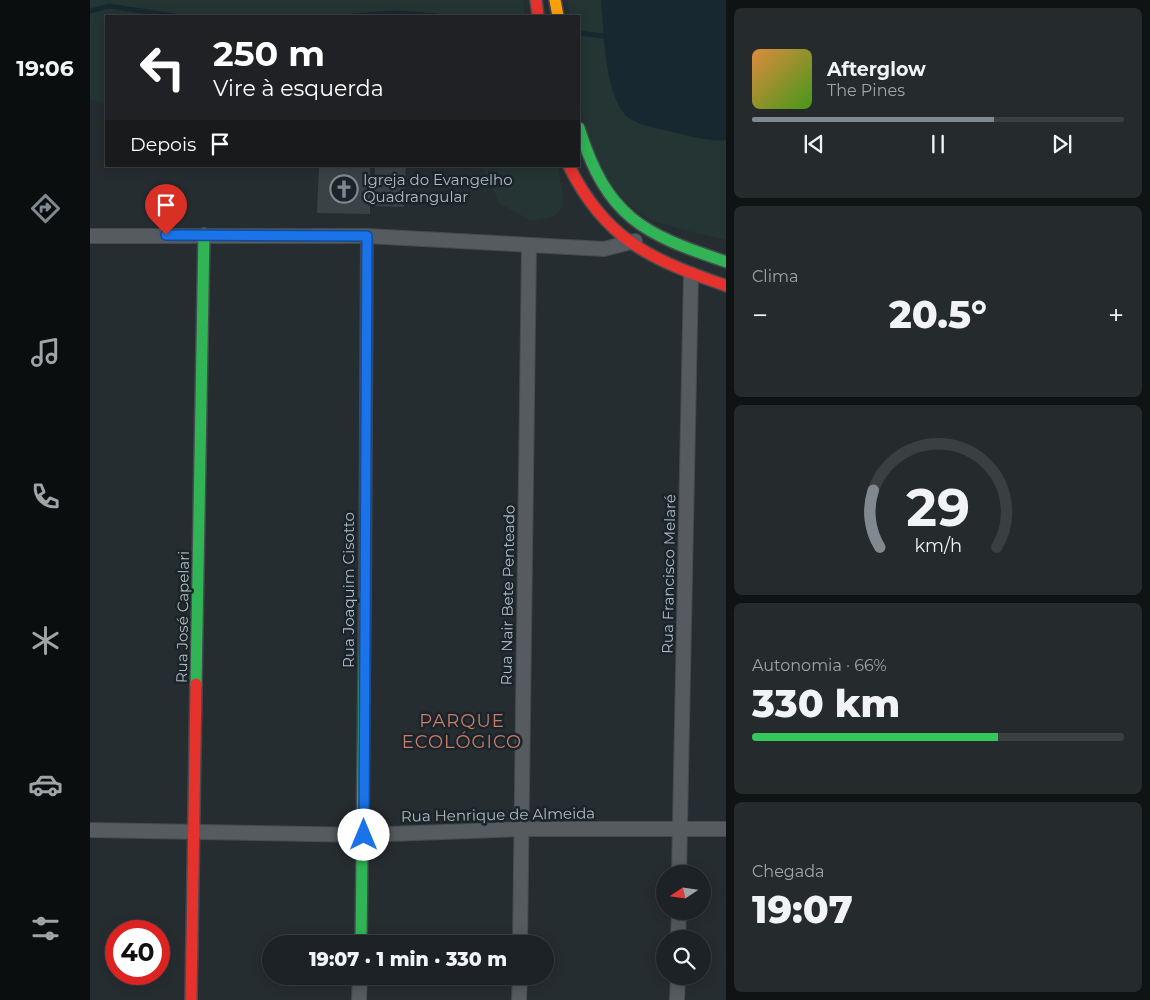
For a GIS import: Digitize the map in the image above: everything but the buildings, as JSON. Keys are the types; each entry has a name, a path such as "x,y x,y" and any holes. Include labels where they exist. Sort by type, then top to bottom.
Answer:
{"street":[{"path":"536,0 538,15"},
{"path":"555,0 558,15"},
{"path":"580,131 597,179 616,206 651,234 693,252 726,262"},
{"path":"570,167 596,214 628,244 691,274 726,286"},
{"path":"90,236 204,234 367,236 604,249 628,244 651,234"},
{"name":"Rua José Capelari","path":"191,1000 204,234"},
{"name":"Rua Joaquim Cisotto","path":"361,935 364,835 367,236"},
{"name":"Rua Nair Bete Penteado","path":"520,935 528,246"},
{"path":"691,274 693,252"},
{"name":"Rua Francisco Melaré","path":"680,865 691,274"},
{"name":"Rua Henrique de Almeida","path":"90,830 364,835 522,829 726,829"},
{"path":"360,985 360,1000"},
{"path":"519,1000 520,985"},
{"path":"678,985 678,1000"}],"shaded area":[{"path":"90,0 523,0 525,15 105,15 105,104 90,99"},
{"path":"567,0 726,0 726,240 654,221 631,206 618,192 607,176 590,141 580,94 580,15 570,15"},
{"path":"482,167 558,167 564,206 554,216 532,221 500,204"}],"water":[{"path":"601,0 726,0 726,140 693,137 644,125 629,118 614,95 610,80"}],"waterway":[{"path":"90,11 109,6 168,15"},
{"path":"367,15 396,13 423,15"},
{"path":"580,33 611,37"}],"traffic: fast":[{"path":"580,131 602,183 616,202 632,218 650,231 672,242 726,262"},
{"path":"196,684 204,234"},
{"path":"361,935 365,594"}],"traffic: slow":[{"path":"555,0 558,15"}],"traffic: jam":[{"path":"536,0 538,15"},
{"path":"570,167 598,212 615,230 633,244 676,267 726,286"},
{"path":"365,594 367,236"},
{"path":"191,1000 196,684"}],"place":[{"name":"Igreja do Evangelho Quadrangular","path":"344,189"}],"district":[{"name":"PARQUE ECOLÓGICO","path":"462,731"}],"route":[{"path":"166,235 367,236 364,835"}]}
